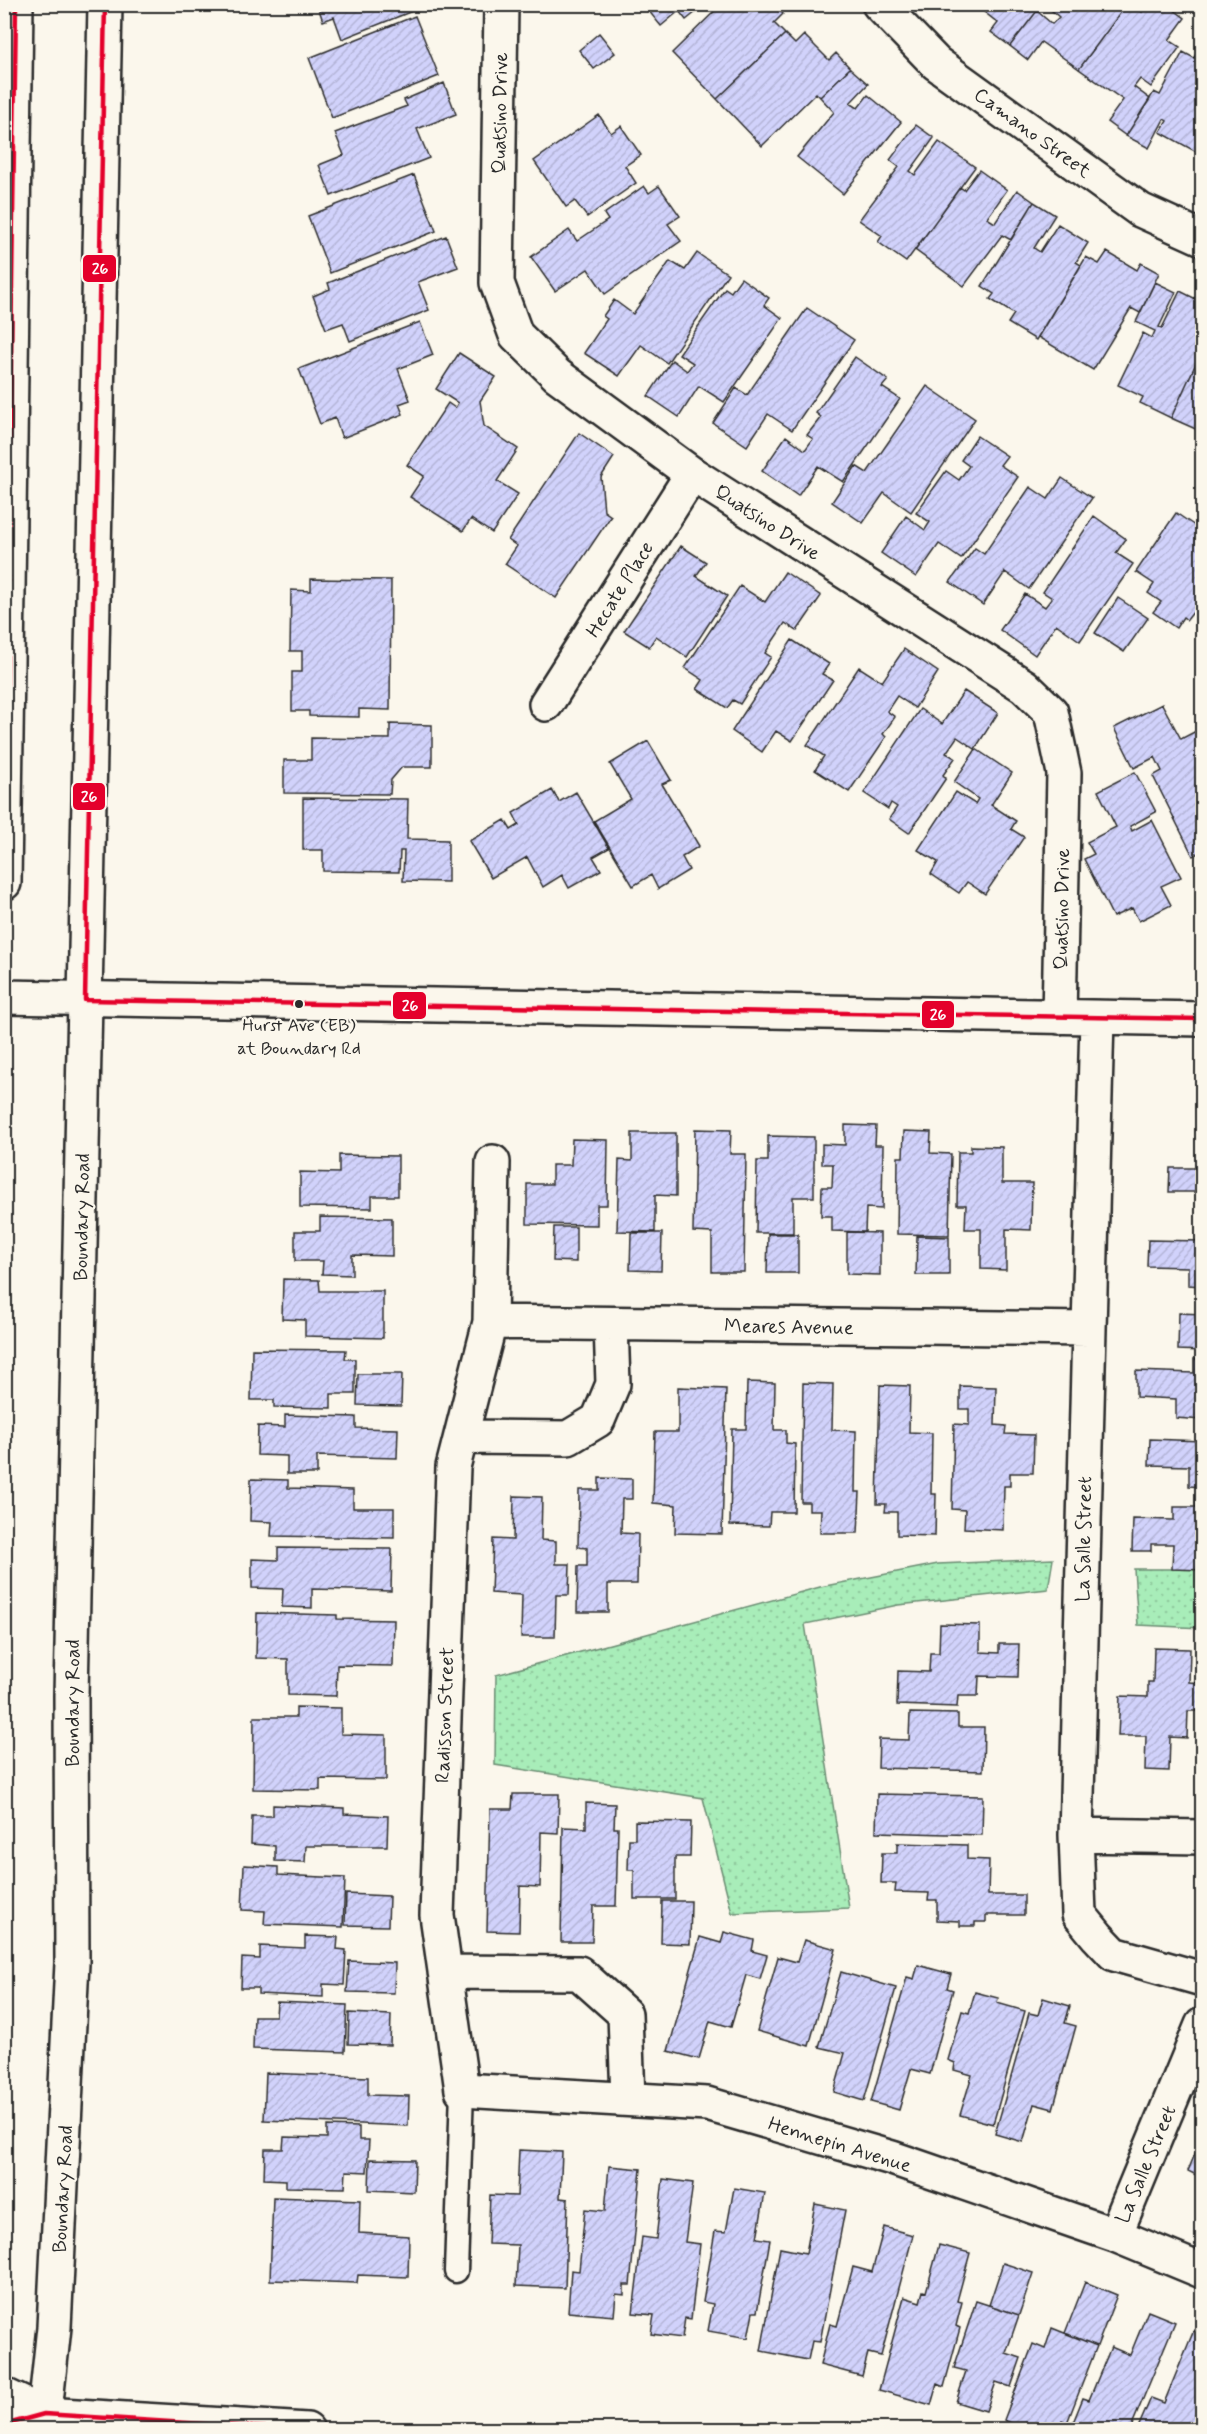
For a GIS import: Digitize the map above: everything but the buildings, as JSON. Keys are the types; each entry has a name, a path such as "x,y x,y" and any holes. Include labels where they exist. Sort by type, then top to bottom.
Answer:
{"street":[{"path":"4,883 16,4"},
{"name":"Boundary Road","path":"43,2422 54,2316 72,1963 71,1696 105,4"},
{"name":"Quatsino Drive","path":"501,4 497,282 516,335 557,375 692,474 1024,686 1051,712 1064,773 1059,1017"},
{"name":"Camano Street","path":"879,4 936,63 1140,210 1203,238"},
{"name":"Hecate Place","path":"546,704 692,474"},
{"path":"4,997 1203,1019"},
{"name":"La Salle Street","path":"1097,1018 1076,1835 1079,1914 1114,1954 1203,1979"},
{"name":"Radisson Street","path":"462,2090 438,1904 453,1467 490,1322 493,1162"},
{"name":"Meares Avenue","path":"490,1322 1089,1329"},
{"path":"461,1437 568,1438 598,1420 613,1384 611,1324"},
{"path":"1076,1835 1203,1837"},
{"path":"445,1972 579,1973 625,2014 628,2099"},
{"name":"La Salle Street","path":"1115,2235 1203,2025"},
{"name":"Hennepin Avenue","path":"462,2090 707,2104 892,2158 1115,2235 1203,2271"},
{"path":"4,2395 43,2422"},
{"path":"4,2425 43,2422 307,2430"}],"lane":[{"name":"Radisson Street","path":"456,2271 462,2090"}],"green space":[{"path":"1053,1559 1048,1589 898,1605 805,1624 849,1908 732,1913 703,1798 495,1765 496,1675 820,1587 938,1564"},
{"path":"1134,1569 1202,1569 1202,1628 1138,1625"}],"transit line":[{"name":"26","path":"4,846 16,4"},
{"name":"26","path":"105,4 85,1000 1202,1019"},
{"name":"26","path":"4,2425 44,2414 299,2430"}],"place":[{"name":"Hurst Ave (EB) at Boundary Rd","path":"299,1004"}]}
